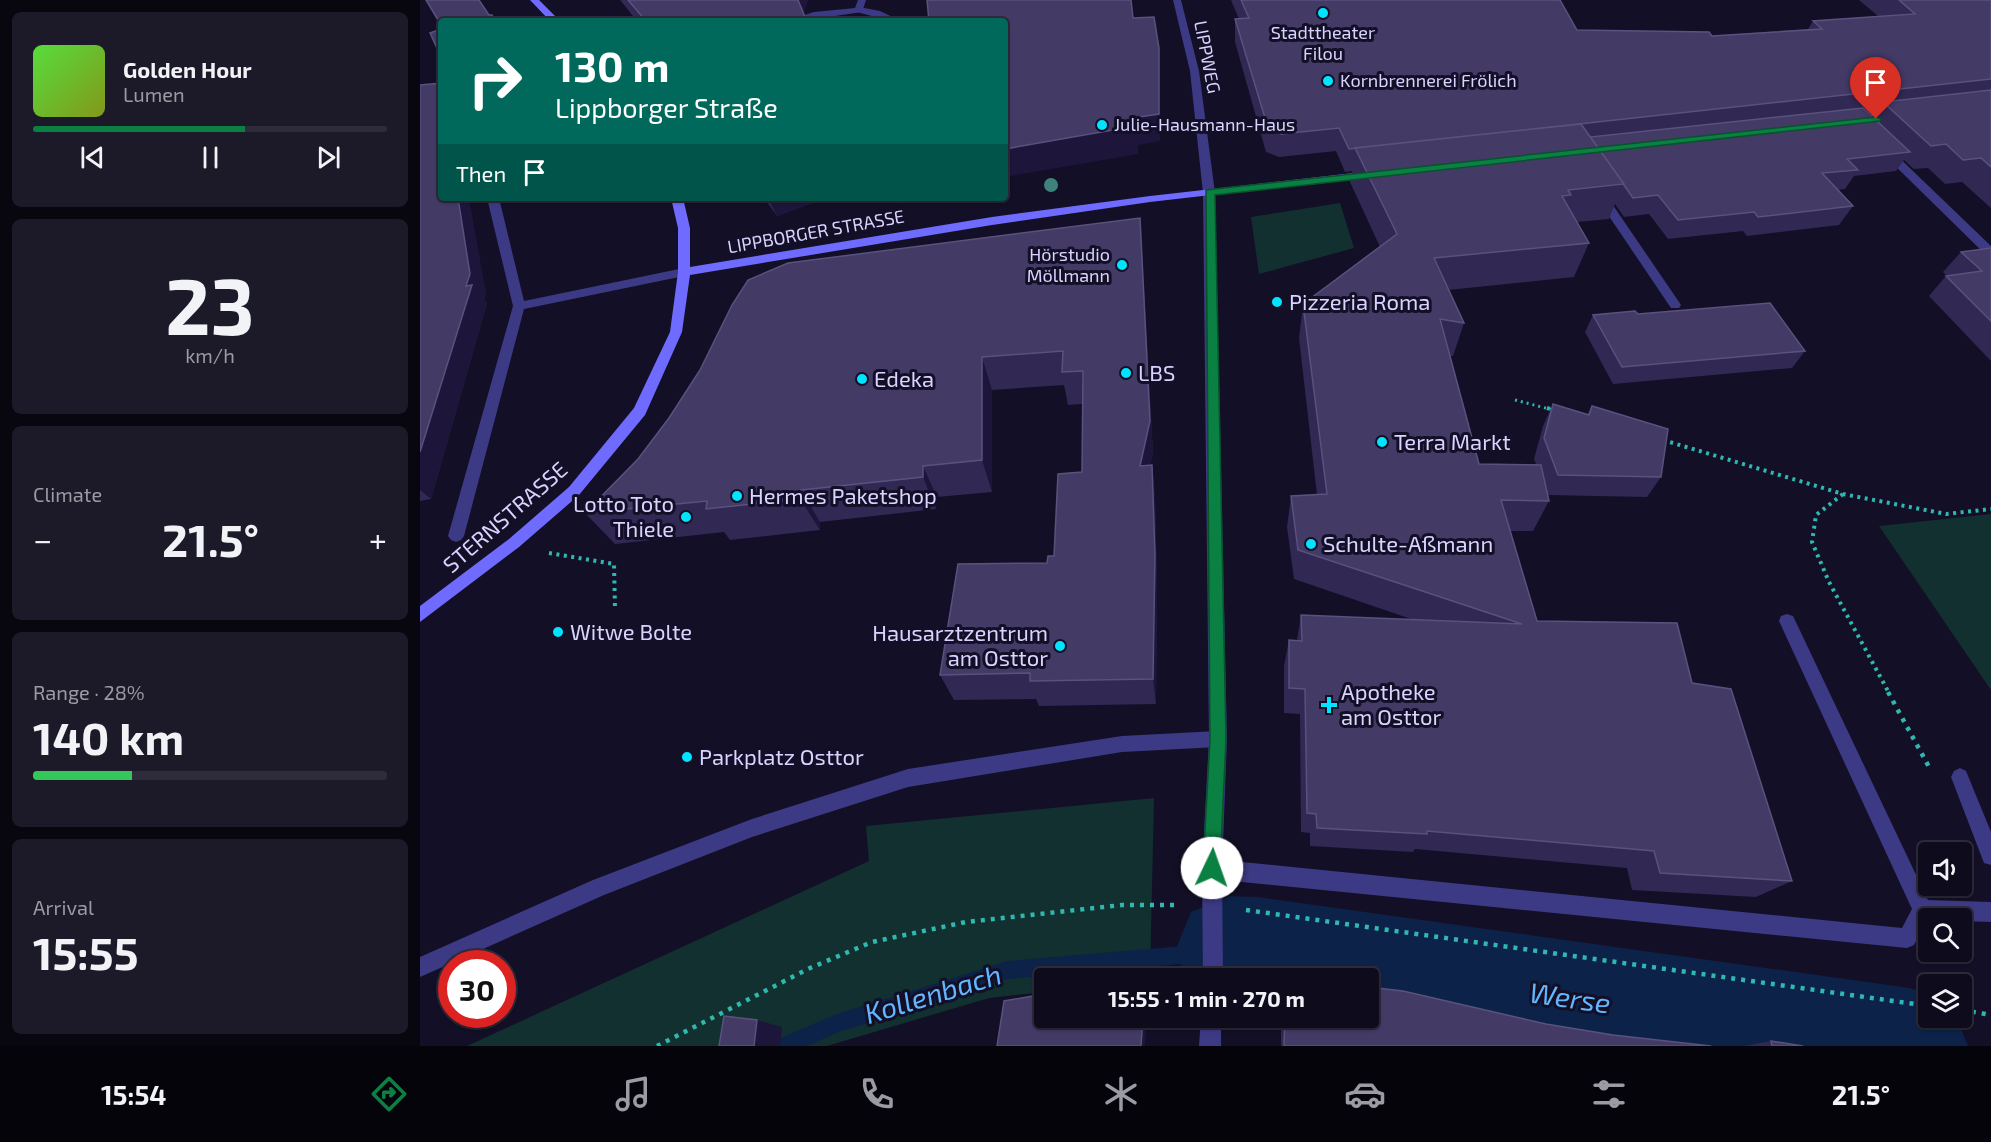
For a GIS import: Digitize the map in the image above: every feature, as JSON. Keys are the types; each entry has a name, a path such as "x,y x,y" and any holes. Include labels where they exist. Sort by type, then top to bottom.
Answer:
{"main road":[{"path":"534,0 552,18"},
{"name":"LIPPBORGER STRASSE","path":"684,272 992,220 1382,173"},
{"name":"STERNSTRASSE","path":"420,615 514,543 574,491 640,411 676,332 684,272 684,228 677,201"}],"street":[{"name":"LIPPWEG","path":"1177,0 1185,24 1199,98 1209,193 1218,739 1212,868 1213,968"},
{"path":"802,18 861,5 889,18"},
{"path":"1876,142 1991,253"},
{"path":"1591,181 1675,305"},
{"name":"STERNSTRASSE","path":"456,536 519,306 494,201"},
{"path":"519,306 573,293 684,272"},
{"path":"1787,621 1921,908"},
{"path":"420,967 611,882 752,828 908,778 1122,744 1218,739"},
{"path":"1960,777 1991,856"},
{"path":"1212,868 1907,938 1918,917"},
{"path":"1972,911 1991,912"},
{"path":"1210,1046 1211,1028"}],"path":[{"path":"1515,400 1558,411"},
{"path":"1656,437 1843,495 1946,514 1991,509"},
{"path":"1843,495 1816,515 1812,542 1816,552 1829,582 1933,775 1960,777"},
{"path":"563,557 614,564 615,609"},
{"path":"657,1046 810,968 872,942 966,922 1122,905 1212,906 1918,1004"},
{"path":"1972,1012 1991,1015"}],"green space":[{"path":"1340,203 1354,248 1259,274 1251,217"},
{"path":"1991,514 1991,690 1879,526"},
{"path":"1154,798 1150,968 1034,968 1034,993 989,998 827,1046 467,1046 506,1028 516,1028 516,1023 869,861 866,826"}],"building":[{"path":"426,0 479,0 494,18 438,18 438,20"},
{"path":"628,0 798,0 805,17 801,18 643,18"},
{"path":"927,0 1131,0 1133,18 1154,17 1159,48 1159,114 1132,118 1136,126 1008,148 1008,18 929,18"},
{"path":"1241,0 1560,0 1577,30 1709,32 1712,36 1822,29 1813,21 1915,14 1899,0 1991,0 1991,79 1349,149 1339,128 1281,134 1268,128 1235,19 1249,18"},
{"path":"438,30 438,50 430,33"},
{"path":"438,83 438,201 458,201 470,274 466,286 472,285 420,452 420,85"},
{"path":"1991,90 1991,167 1981,158 1963,160 1946,144 1931,146 1883,102"},
{"path":"1863,108 1910,152 1847,159 1858,170 1822,173 1853,206 1758,217 1754,212 1678,220 1658,195 1633,198 1590,137"},
{"path":"1581,124 1624,184 1568,190 1571,195 1562,196 1589,243 1434,258 1464,323 1440,319 1479,464 1541,465 1549,501 1501,500 1537,621 1677,623 1692,683 1731,689 1792,881 1660,873 1654,851 1427,831 1427,834 1317,828 1316,814 1307,813 1305,689 1289,688 1289,640 1302,641 1301,615 1522,624 1298,550 1291,496 1327,494 1303,304 1397,234 1355,148"},
{"path":"1140,218 1150,421 1140,466 1152,465 1155,555 1153,679 1030,681 1030,673 940,675 958,564 1047,563 1048,556 1054,556 1058,474 1082,472 1083,371 1062,372 1063,351 982,357 982,460 923,466 923,477 801,490 800,499 706,509 707,501 585,513 638,459 669,418 700,370 732,305 748,280 788,263"},
{"path":"1991,248 1991,321 1946,276 1982,271 1961,252"},
{"path":"1770,303 1805,351 1622,367 1593,315 1635,311 1638,314"},
{"path":"1553,404 1589,415 1592,406 1668,429 1661,477 1558,475 1544,438"},
{"path":"1379,988 1403,991 1546,1024 1613,1035 1711,1046 1284,1046 1285,1028 1379,1028"},
{"path":"1034,996 1034,1028 1142,1028 1141,1046 997,1046 1004,1001"},
{"path":"724,1016 757,1020 754,1046 719,1046"},
{"path":"1771,1041 1803,1046 1772,1046"}],"waterway":[{"name":"Kollenbach","path":"785,1046 837,1023 1008,970 1230,951"},
{"name":"Werse","path":"1230,951 1257,952 1910,1046"}],"place":[{"name":"Stadttheater Filou","path":"1323,13"},
{"name":"Kornbrennerei Frölich","path":"1328,81"},
{"name":"Julie-Hausmann-Haus","path":"1102,125"},
{"name":"Hörstudio Möllmann","path":"1122,265"},
{"name":"Pizzeria Roma","path":"1277,302"},
{"name":"LBS","path":"1126,373"},
{"name":"Edeka","path":"862,379"},
{"name":"Terra Markt","path":"1382,442"},
{"name":"Hermes Paketshop","path":"737,496"},
{"name":"Lotto Toto Thiele","path":"686,517"},
{"name":"Schulte-Aßmann","path":"1311,544"},
{"name":"Witwe Bolte","path":"558,632"},
{"name":"Hausarztzentrum am Osttor","path":"1060,646"},
{"name":"Apotheke am Osttor","path":"1329,705"},
{"name":"Parkplatz Osttor","path":"687,757"}],"route":[{"path":"1212,868 1218,739 1213,321 1209,193 1876,119"}]}
